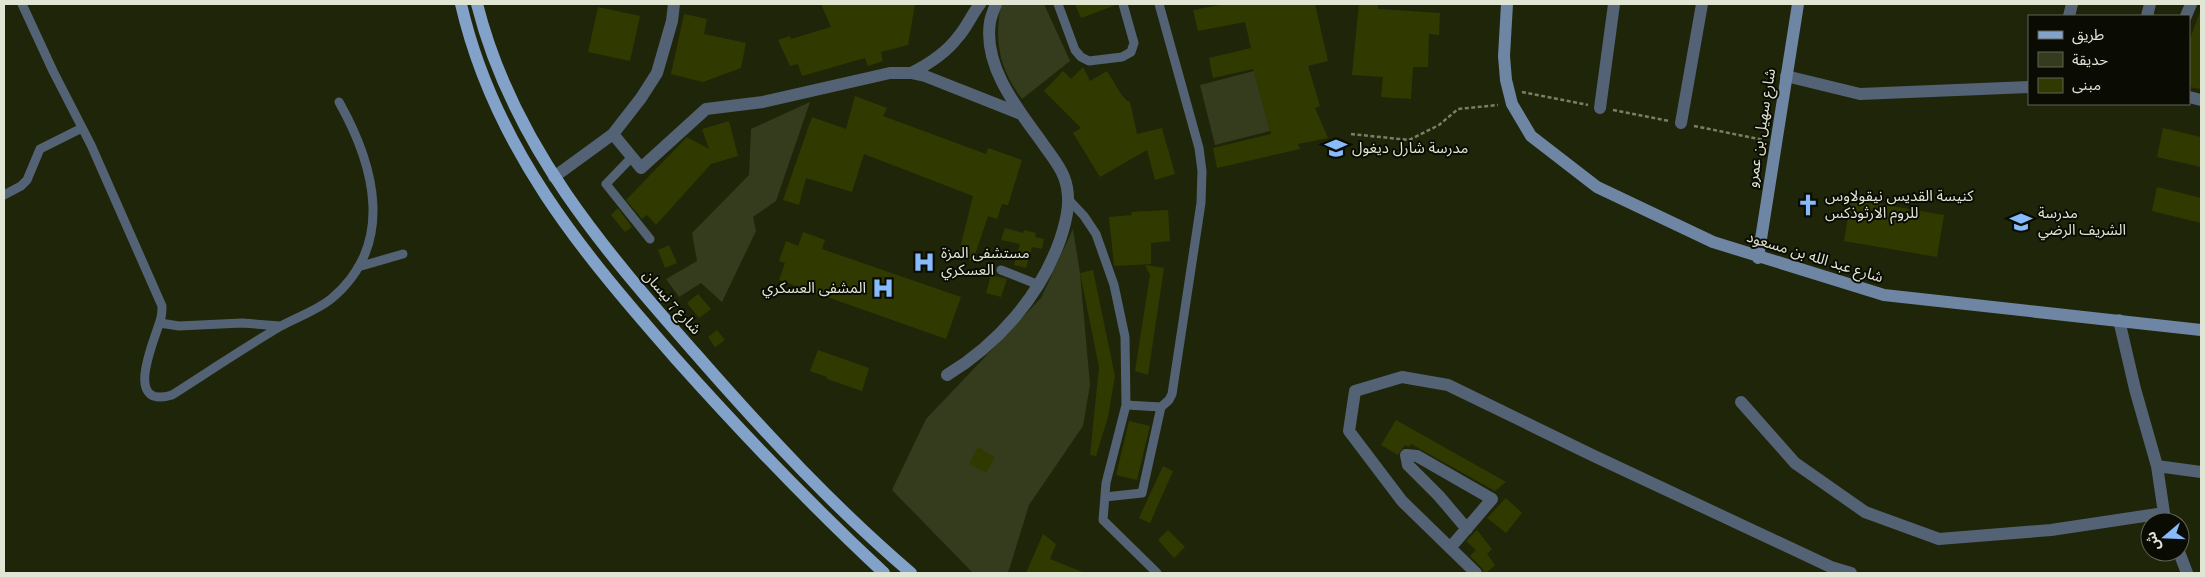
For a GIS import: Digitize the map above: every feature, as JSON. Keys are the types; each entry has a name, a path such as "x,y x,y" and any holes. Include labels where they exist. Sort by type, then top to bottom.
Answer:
{"main road":[{"path":"461,4 475,57 500,116 531,175 576,240 637,314 745,436 826,519 884,573"},
{"name":"شارع 7 نيسان","path":"477,4 491,53 516,110 554,177 602,244 650,302 758,424 838,506 911,573"}],"street":[{"path":"554,177 613,134 641,98 658,73 672,21 674,4"},
{"path":"912,73 926,66 950,47 980,4"},
{"path":"947,375 976,354 1014,317 1039,285 1053,260 1063,230 1068,199 1065,182 1058,165 1021,114 1003,85 993,54 990,22 996,4"},
{"path":"1507,4 1504,68 1512,104"},
{"path":"1600,108 1614,4"},
{"path":"1681,123 1702,4"},
{"name":"شارع سهيل بن عمرو","path":"1758,258 1798,4"},
{"path":"613,134 641,168 706,109 763,102 879,74 912,73 931,78 1021,114"},
{"path":"1786,76 1860,94 2028,87"},
{"name":"شارع عبد الله بن مسعود","path":"1512,104 1531,136 1596,187 1713,242 1758,258 1884,295 2201,330"},
{"path":"2119,320 2135,390 2157,466 2165,512"},
{"path":"1476,573 1402,501 1349,431 1355,392 1402,377 1448,385 1831,567 1851,573"},
{"path":"1741,402 1795,463 1865,512 1939,539 2140,521"},
{"path":"1450,548 1467,529 1492,499 1417,456 1406,455 1408,465 1439,496 1467,529"},
{"path":"2157,466 2201,472"}],"lane":[{"path":"22,4 82,128 162,306 160,323 149,351 144,375 149,392 162,397 172,395 280,326 330,299 350,280 358,267 365,253 372,228 370,175 361,145 339,102"},
{"path":"1058,4 1075,50 1081,57 1089,60 1122,57 1131,52 1134,43 1123,4"},
{"path":"1105,497 1142,493 1161,407 1169,400 1173,387 1198,232 1202,171 1199,148 1159,4"},
{"path":"4,195 14,191 27,180 40,149 82,128"},
{"path":"632,157 606,184 650,239"},
{"path":"1068,199 1084,216 1096,234 1114,285 1125,336 1126,405 1106,483 1103,520 1157,573"},
{"path":"358,267 403,254"},
{"path":"1001,270 1039,285"},
{"path":"160,323 179,326 242,323 280,326"},
{"path":"1126,405 1161,407"}],"path":[{"path":"1516,90 1775,143"},
{"path":"1351,134 1409,140 1439,125 1458,110 1512,104"}],"green space":[{"path":"1001,4 1044,4 1070,61 1022,99 1008,76 1000,54 998,31"},
{"path":"1254,71 1270,131 1215,145 1200,85"},
{"path":"810,102 776,201 753,217 756,231 722,302 701,283 679,297 666,279 697,261 692,233 749,175 751,129"},
{"path":"1073,229 1080,273 1090,385 1083,426 1029,505 1009,570 1006,573 973,573 892,490 926,419 1041,298"}],"building":[{"path":"821,4 915,4 908,45 881,52 883,61 868,66 865,58 802,76 798,64 790,66 778,40 790,36 791,39 831,27"},
{"path":"1075,4 1116,4 1116,5 1081,18"},
{"path":"1225,4 1315,4 1328,61 1308,66 1320,106 1315,108 1328,138 1298,144 1300,149 1217,168 1213,148 1271,134 1253,69 1213,78 1209,58 1251,48 1245,22 1198,31 1193,10"},
{"path":"1359,4 1378,4 1378,9 1440,13 1439,35 1429,34 1428,67 1413,67 1411,99 1381,97 1383,77 1352,75"},
{"path":"598,7 640,16 630,61 588,52"},
{"path":"2201,12 2201,89 2190,87 2190,39"},
{"path":"684,14 707,19 704,34 746,43 741,68 703,82 671,74"},
{"path":"1083,67 1090,81 1107,71 1121,94 1130,102 1137,134 1162,128 1175,174 1155,180 1147,150 1100,177 1073,133 1081,128 1044,91 1063,71 1071,79"},
{"path":"855,96 887,108 883,116 986,154 988,148 1022,160 1008,205 1002,204 997,219 988,216 973,261 958,256 973,196 864,154 852,192 806,178 799,205 783,200 812,117 846,129"},
{"path":"729,121 738,156 711,164 656,225 647,215 642,219 626,200 687,137 709,149 702,129"},
{"path":"2163,128 2201,137 2201,167 2157,157"},
{"path":"2157,187 2201,198 2201,223 2152,211"},
{"path":"1851,199 1944,215 1937,257 1844,241"},
{"path":"618,208 632,227 625,232 611,215"},
{"path":"1168,210 1170,241 1151,243 1151,264 1114,266 1109,217 1132,215 1131,212"},
{"path":"1005,228 1023,233 1024,230 1036,233 1035,237 1044,239 1042,249 1032,247 1026,268 1014,265 1020,244 1001,240"},
{"path":"803,232 825,240 822,249 961,297 946,339 779,280 785,263 779,261 786,241 798,246"},
{"path":"669,245 677,263 665,268 658,250"},
{"path":"1145,265 1164,268 1148,375 1135,371 1150,275"},
{"path":"1093,270 1115,376 1108,417 1096,456 1090,455 1099,367 1080,273"},
{"path":"991,275 1007,279 1001,297 986,293"},
{"path":"698,294 711,309 699,318 687,303"},
{"path":"717,330 725,340 715,347 708,337"},
{"path":"818,350 869,368 862,391 810,371"},
{"path":"1396,420 1506,482 1495,491 1411,444 1409,447 1405,445 1398,455 1381,445"},
{"path":"1129,421 1150,426 1137,480 1116,475"},
{"path":"978,447 995,457 986,473 969,464"},
{"path":"1163,466 1173,471 1150,523 1139,518"},
{"path":"1506,498 1522,513 1506,533 1487,518"},
{"path":"1168,530 1185,547 1174,558 1158,540"},
{"path":"1477,530 1492,549 1487,554 1495,565 1486,573 1470,556 1476,550 1466,541"},
{"path":"1043,534 1056,544 1050,559 1085,573 1026,573"}],"place":[{"name":"مدرسة شارل ديغول","path":"1336,148"},
{"name":"كنيسة القديس نيقولاوس للروم الارثوذكس","path":"1808,205"},
{"name":"مدرسة الشريف الرضي","path":"2021,222"},
{"name":"مستشفى المزة العسكري","path":"924,262"},
{"name":"المشفى العسكري","path":"883,288"}]}
